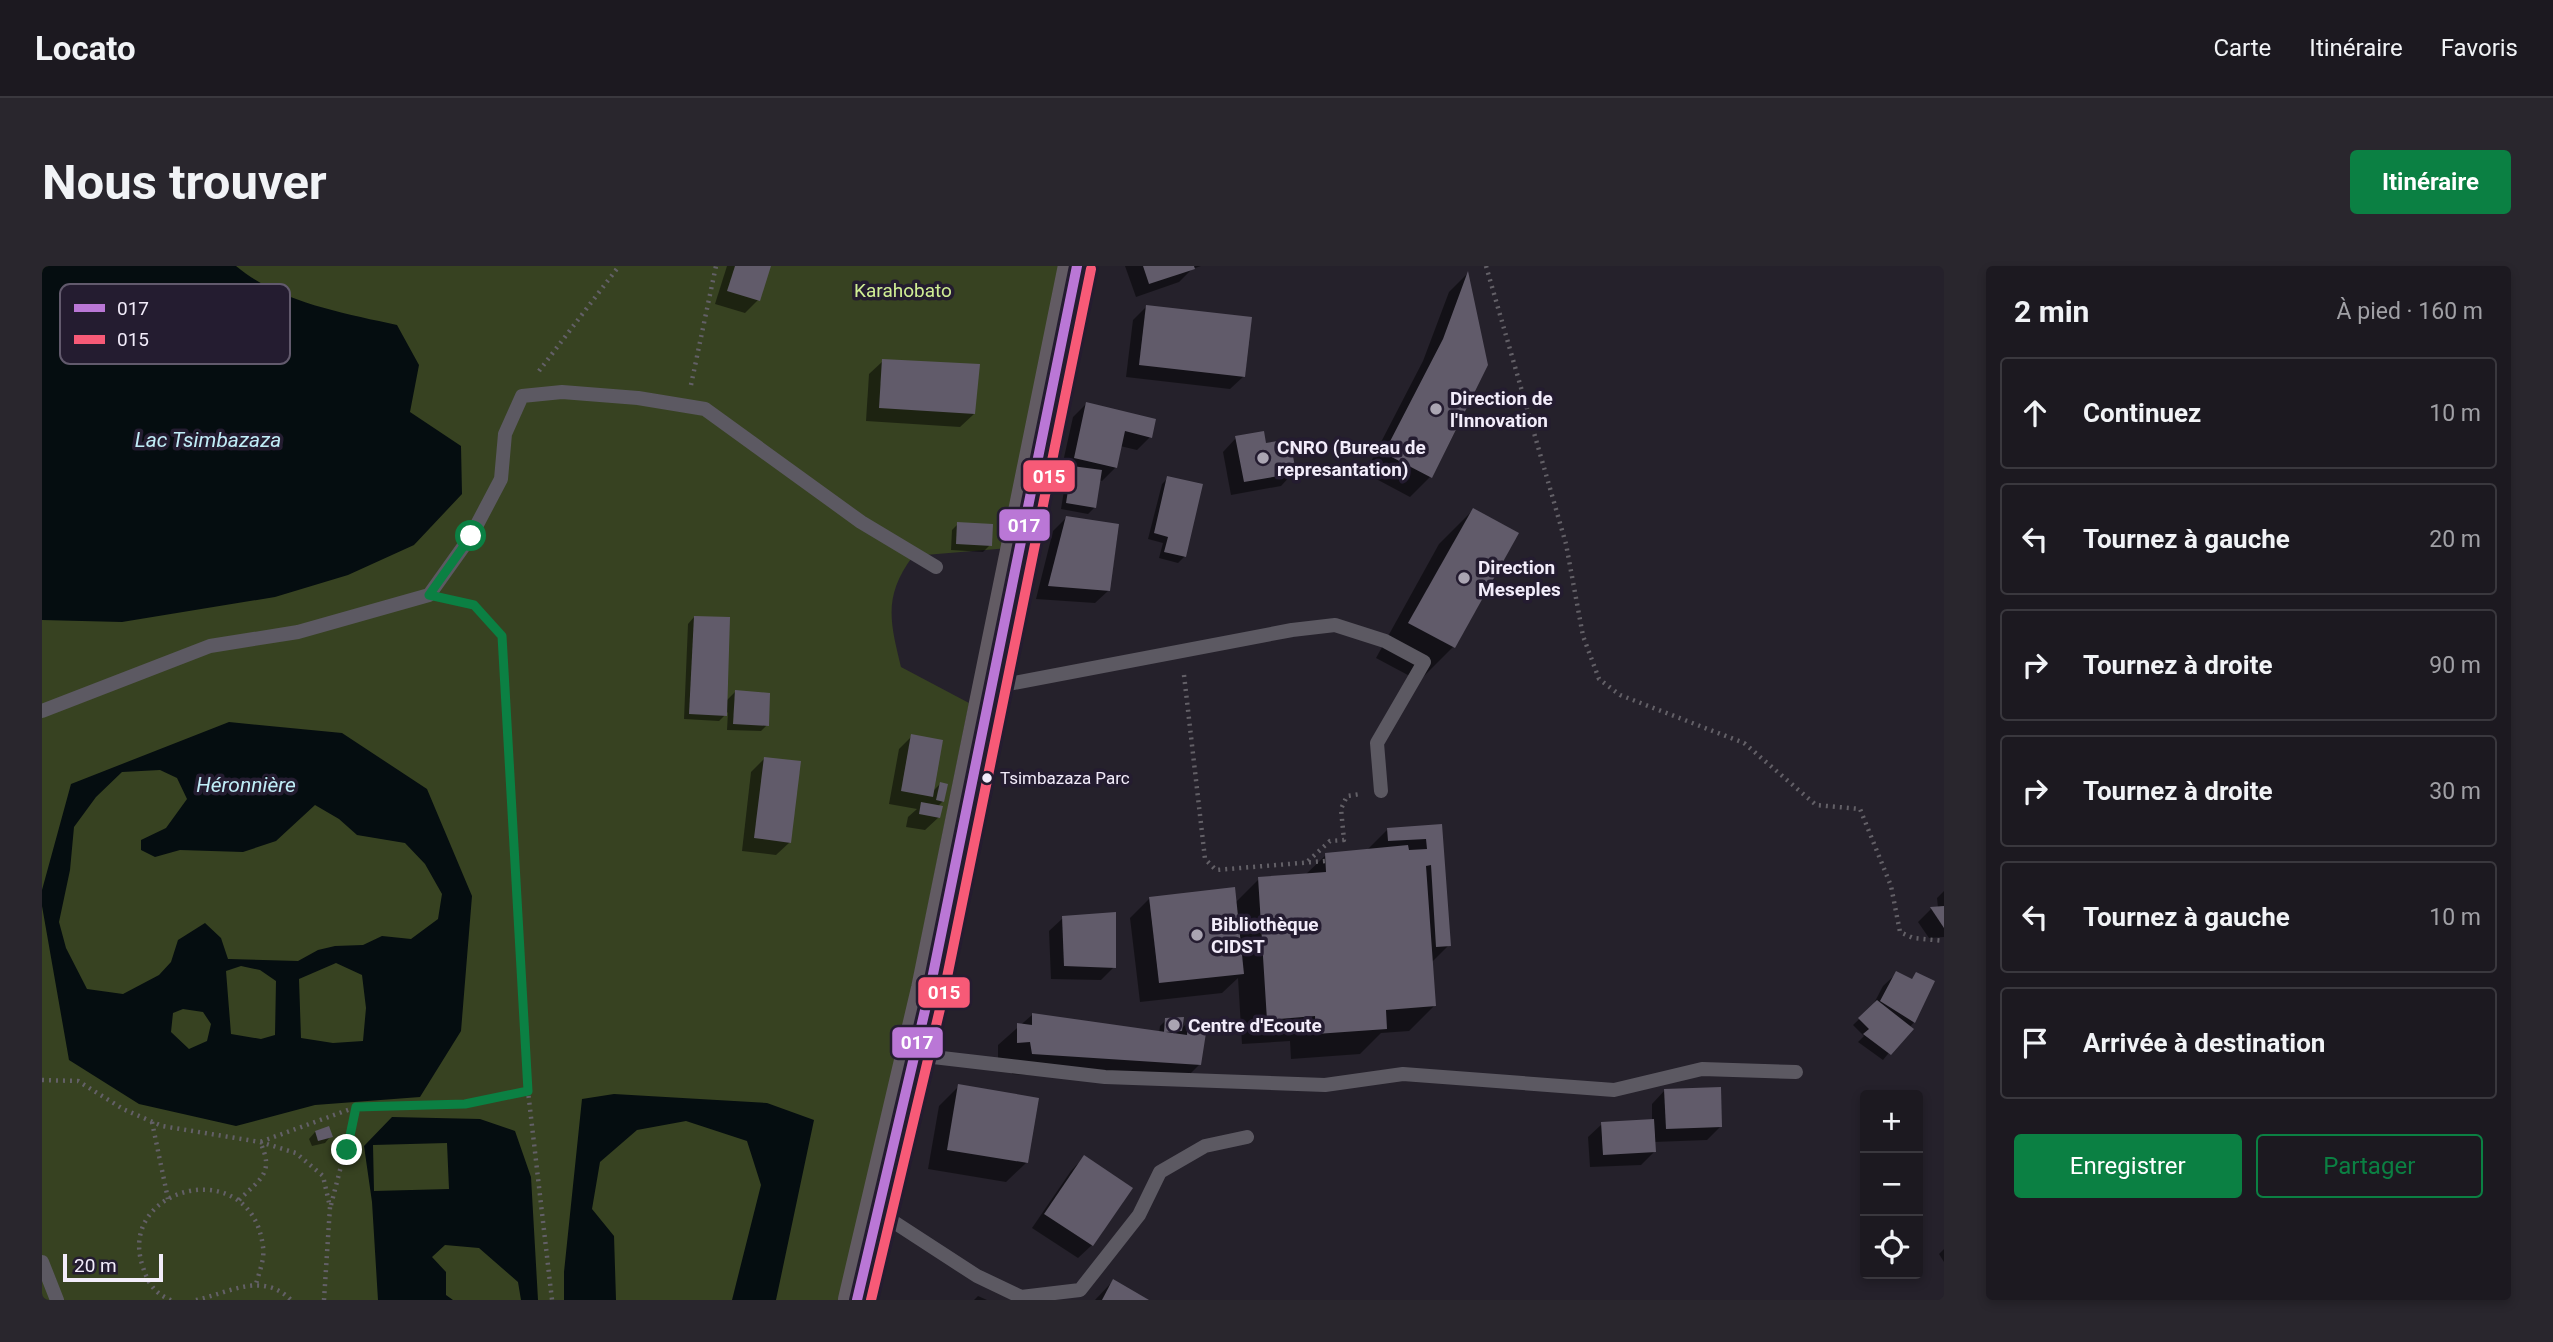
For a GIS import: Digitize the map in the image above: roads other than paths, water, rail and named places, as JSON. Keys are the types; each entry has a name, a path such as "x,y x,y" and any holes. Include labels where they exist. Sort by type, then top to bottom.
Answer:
{"street":[{"path":"857,1300 914,1055 992,688 1077,266"}],"lane":[{"path":"42,711 210,646 298,632 429,595 471,536 501,479 505,434 523,396 562,392 638,398 705,409 862,522 936,567"},
{"path":"992,688 1292,629 1335,625 1385,641 1424,662 1377,744 1381,790"},
{"path":"914,1055 1105,1076 1325,1085 1403,1074 1614,1090 1702,1069 1796,1072"},
{"path":"879,1213 977,1276 1021,1297 1080,1290 1139,1215 1160,1172 1205,1146 1247,1137"},
{"path":"42,1262 57,1300"}],"water":[{"name":"Lac Tsimbazaza","path":"42,266 236,266 263,284 60,284 60,364 290,364 290,296 334,311 397,325 419,365 410,412 461,446 462,494 414,545 348,575 275,597 122,622 42,620"},
{"name":"Héronnière","path":"229,722 342,733 427,789 472,896 461,1031 420,1097 315,1105 236,1126 139,1104 69,1060 42,906 42,890 71,784","holes":["160,770 177,778 187,799 166,828 141,840 141,850 155,857 180,850 243,852 276,841 315,805 339,819 357,835 405,843 425,864 442,894 438,919 411,939 382,936 363,945 318,950 298,961 228,959 221,938 205,923 178,940 171,962 159,975 123,994 87,989 66,948 59,922 70,870 74,827 96,797 122,772","336,963 362,975 366,1008 363,1041 333,1043 301,1038 299,979","241,966 260,970 276,981 275,1035 261,1039 231,1034 226,971","183,1009 203,1012 211,1024 207,1041 189,1049 171,1032 173,1013"]},
{"path":"614,1094 767,1103 814,1120 776,1300 732,1300 761,1185 747,1141 686,1121 637,1130 600,1162 592,1209 614,1236 616,1300 564,1300 564,1272 582,1099"},
{"path":"392,1117 480,1119 515,1131 531,1177 538,1300 521,1300 518,1282 479,1248 445,1245 432,1257 446,1272 446,1295 453,1300 378,1300 372,1202 364,1146","holes":["447,1143 449,1189 374,1191 373,1145"]}],"place":[{"name":"Direction de l'Innovation","path":"1436,409"},
{"name":"CNRO (Bureau de represantation)","path":"1263,458"},
{"name":"Direction Meseples","path":"1464,578"},
{"name":"Tsimbazaza Parc","path":"987,778"},
{"name":"Bibliothèque CIDST","path":"1197,935"},
{"name":"Centre d'Ecoute","path":"1174,1025"}],"park label":[{"name":"Karahobato","path":"903,290"}]}
